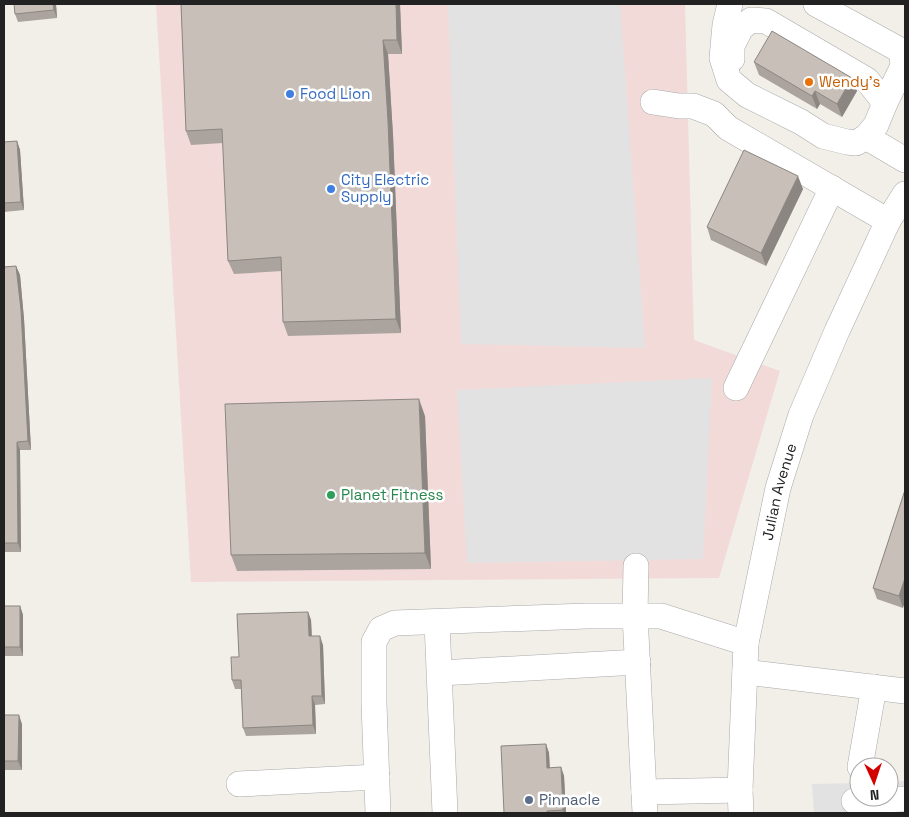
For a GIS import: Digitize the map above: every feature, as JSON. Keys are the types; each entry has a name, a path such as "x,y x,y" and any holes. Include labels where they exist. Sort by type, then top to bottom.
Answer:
{"street":[{"path":"730,4 725,25 722,58 730,80 747,95 801,122 823,136 847,142 856,142 866,137 876,125 903,66 902,55 898,49 816,4"},
{"path":"823,136 819,123 764,95 738,74 732,63 732,46 741,28 751,20 766,21 867,80 885,103"},
{"path":"653,102 693,106 714,114 728,128 888,221"},
{"path":"866,137 905,160"},
{"path":"736,388 832,188"},
{"name":"Julian Avenue","path":"740,801 746,643 778,488 801,415 888,221 905,194"},
{"path":"636,566 635,615 644,803 740,801"},
{"path":"378,813 374,642 381,629 395,623 635,615 661,616 746,643"},
{"path":"437,622 446,813"},
{"path":"440,673 638,662"},
{"path":"745,672 905,691"},
{"path":"862,757 874,687"},
{"path":"239,784 377,777"}],"shaded area":[{"path":"156,4 685,4 694,340 780,371 719,578 191,582"},
{"path":"448,4 620,4 645,348 461,344"},
{"path":"712,378 703,559 467,563 457,390"},
{"path":"899,781 905,781 905,813 814,813 812,784 849,783 849,807 899,807"}],"building":[{"path":"14,4 53,4 54,10 15,14"},
{"path":"181,4 396,4 397,40 383,40 396,319 283,322 281,257 228,261 222,129 186,131"},
{"name":"Wendy's","path":"772,31 852,78 837,104 815,91 812,96 754,62"},
{"path":"17,141 21,202 4,203 4,142"},
{"path":"744,150 798,176 761,253 707,227"},
{"path":"16,266 21,310 28,441 17,442 18,543 4,543 4,267"},
{"name":"Planet Fitness","path":"419,399 425,553 231,555 225,404"},
{"path":"905,490 905,578 899,596 873,588"},
{"path":"4,606 20,606 20,647 4,647"},
{"path":"308,612 309,636 320,636 322,696 312,696 313,725 243,728 241,680 232,680 231,657 239,657 237,614"},
{"path":"4,715 19,715 18,761 4,761"},
{"path":"546,744 547,768 561,767 563,810 547,811 547,813 504,813 501,746"}],"place":[{"name":"Wendy's","path":"809,82"},
{"name":"Food Lion","path":"290,94"},
{"name":"City Electric Supply","path":"331,189"},
{"name":"Planet Fitness","path":"331,495"},
{"name":"Pinnacle","path":"529,800"}]}
